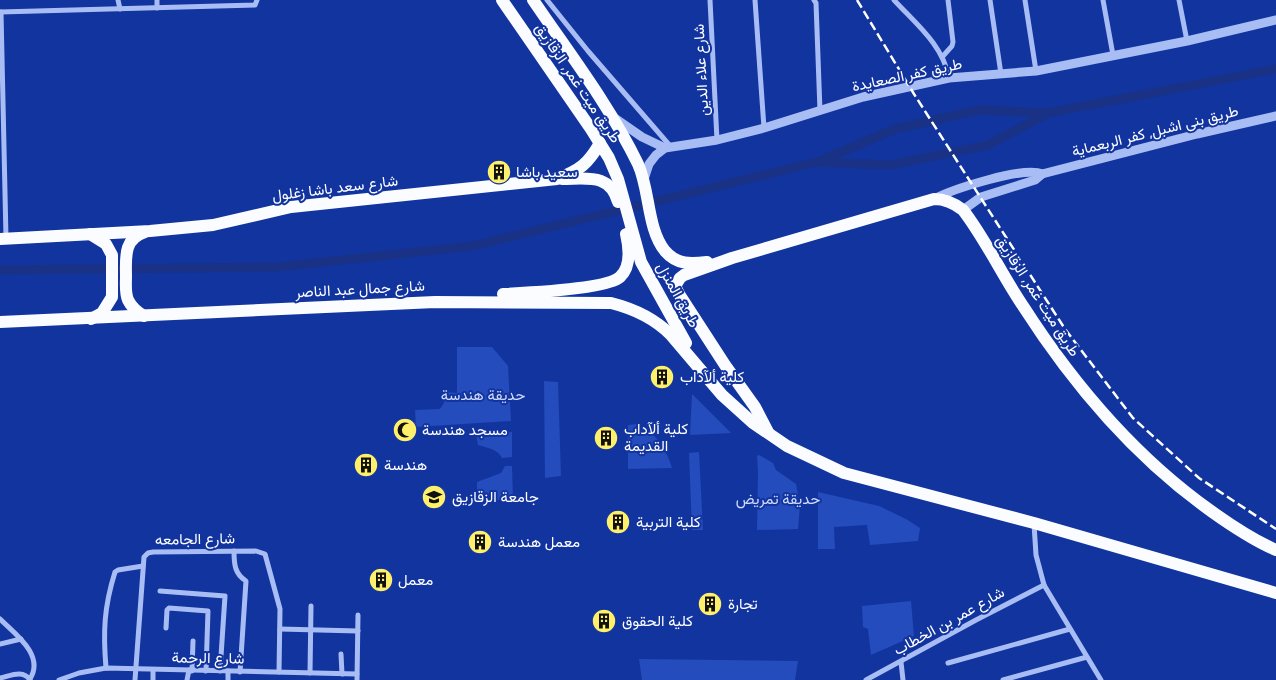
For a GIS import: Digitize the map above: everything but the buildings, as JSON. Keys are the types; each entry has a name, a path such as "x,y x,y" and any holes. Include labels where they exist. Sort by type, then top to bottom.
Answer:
{"highway":[{"name":"طريق ميت غمر, الزقازيق","path":"502,0 600,143 614,170 617,190 630,237"},
{"name":"طريق ميت غمر, الزقازيق","path":"533,0 611,115 639,166 656,232 664,250 681,263 692,264 732,258"},
{"name":"شارع سعد باشا زغلول","path":"3,239 213,225 291,207 558,179 578,170 591,159 600,143"},
{"path":"558,179 600,180 617,190"},
{"path":"769,435 755,407 725,365 675,286 680,278 732,258 934,199 950,201 963,210"},
{"name":"طريق ميت غمر, الزقازيق","path":"963,210 1039,331 1075,379 1114,425 1155,466 1191,496 1221,518 1274,550"},
{"path":"144,316 135,310 127,297 125,254 127,247 136,236 150,230"},
{"path":"90,234 101,240 112,255 112,297 102,313 91,319"},
{"path":"463,302 479,294 594,286 614,282 621,276 627,266 630,237"},
{"name":"طريق المنزل","path":"630,237 647,275 698,367"},
{"name":"شارع جمال عبد الناصر","path":"0,322 463,302 598,302 623,306 644,314 663,327 698,367"},
{"path":"698,367 737,409 769,435 787,446 844,473 1034,524 1276,593"}],"street":[{"path":"118,0 120,9"},
{"path":"156,0 157,8"},
{"path":"208,0 208,7"},
{"path":"3,239 0,12 208,7 231,3 254,5 257,0"},
{"path":"547,0 668,148"},
{"name":"شارع علاء الدين","path":"710,0 717,140"},
{"path":"755,0 764,128"},
{"path":"814,0 816,3 820,111"},
{"path":"894,0 933,42 943,56 949,78"},
{"path":"943,56 953,42 948,0"},
{"path":"990,0 1001,74"},
{"path":"1025,0 1036,70"},
{"path":"1103,0 1113,55"},
{"path":"1179,0 1187,41"},
{"name":"طريق كفر الصعايدة","path":"668,148 717,140 764,128 863,97 949,78 1036,70 1187,41 1276,20"},
{"path":"611,115 642,137 668,148"},
{"name":"طريق بنى اشبل, كفر الربعماية","path":"1042,174 1197,134 1276,116"},
{"path":"644,181 649,164 656,155 668,148"},
{"path":"934,199 972,184 1022,173 1037,172 1042,174"},
{"path":"963,210 981,198 1035,180 1042,174"},
{"path":"1034,524 1036,555 1044,584 1101,680"},
{"path":"234,551 234,568 240,578 246,581 240,672"},
{"name":"شارع الجامعه","path":"135,680 144,557 150,552 259,551 267,559 270,578 280,604 280,629"},
{"path":"106,668 104,618 115,572 143,566"},
{"name":"شارع عمر بن الخطاب","path":"866,680 1044,584"},
{"path":"160,591 225,596 220,671"},
{"path":"310,673 311,606"},
{"path":"166,628 167,610 169,608 208,611 206,671"},
{"path":"357,677 358,615"},
{"path":"0,619 30,650 34,665 30,680 22,673 0,678"},
{"path":"279,672 280,629 358,631"},
{"path":"948,663 1070,629"},
{"path":"0,644 21,639"},
{"path":"187,680 191,671 193,641"},
{"path":"341,654 342,674"},
{"path":"1003,680 1087,657"},
{"path":"901,662 903,680"},
{"name":"شارع الرحمة","path":"61,680 79,673 106,668 342,674 357,677"},
{"path":"153,670 153,680"},
{"path":"228,671 228,680"},
{"path":"268,672 268,680"},
{"path":"330,674 330,680"}],"green space":[{"name":"حديقة هندسة","path":"457,347 492,347 508,366 511,421 416,427 415,410 440,409 444,403 446,392 457,393"},
{"path":"544,381 558,382 561,476 545,478"},
{"path":"692,394 731,433 690,435"},
{"path":"638,424 660,442 672,468 628,469 628,425"},
{"name":"حديقة هندسة","path":"512,432 512,457 502,458 495,451 478,445 476,434"},
{"path":"699,452 703,530 692,530 689,453"},
{"name":"حديقة تمريض","path":"759,455 773,463 776,470 796,484 800,505 798,529 757,530 757,456"},
{"path":"505,466 512,466 513,499 477,501 477,482 501,473"},
{"path":"818,492 879,506 906,519 920,528 918,541 870,545 867,525 834,527 835,549 818,549"},
{"path":"911,601 914,636 871,655 868,629 863,627 862,606"},
{"path":"639,659 798,661 795,680 642,680"}],"waterway":[{"path":"0,270 277,267 473,246 817,162 890,165 988,145 1048,113 1276,69"},
{"path":"820,161 895,129 979,110 1048,113"}],"railway":[{"path":"857,0 914,94 1065,329 1133,418 1199,478 1276,529"}],"place":[{"name":"سعيد باشا","path":"499,172"},
{"name":"كلية ألآداب","path":"662,377"},
{"name":"مسجد هندسة","path":"405,430"},
{"name":"كلية ألآداب القديمة","path":"606,438"},
{"name":"هندسة","path":"366,465"},
{"name":"جامعة الزقازيق","path":"434,497"},
{"name":"كلية التربية","path":"618,522"},
{"name":"معمل هندسة","path":"480,542"},
{"name":"معمل","path":"381,580"},
{"name":"تجارة","path":"710,604"},
{"name":"كلية الحقوق","path":"604,621"}]}
